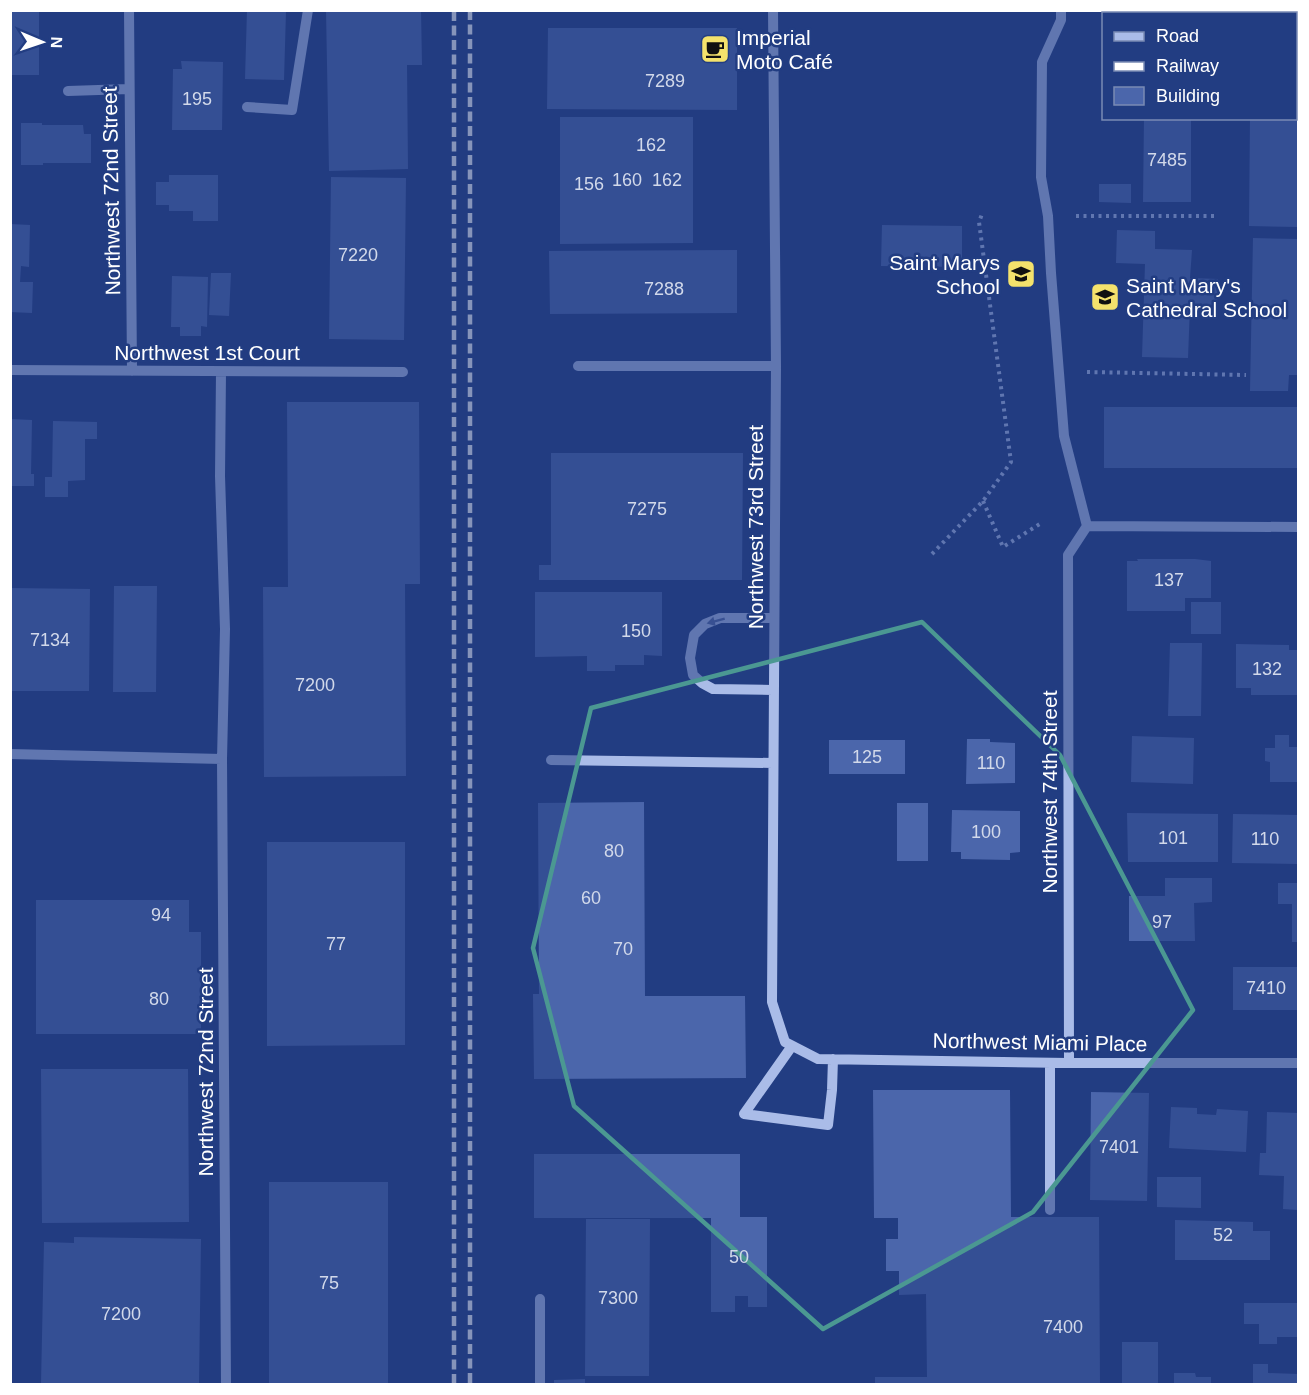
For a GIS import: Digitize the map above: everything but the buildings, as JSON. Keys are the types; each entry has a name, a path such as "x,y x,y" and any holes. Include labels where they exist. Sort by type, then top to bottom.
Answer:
{"street":[{"name":"Northwest 72nd Street","path":"129,10 132,371"},
{"path":"247,107 292,110 308,10"},
{"name":"Northwest 73rd Street","path":"773,10 776,366 772,1002 789,1044"},
{"path":"1061,10 1061,20 1042,62 1041,177 1048,216 1064,436 1087,526 1299,527"},
{"path":"68,91 129,89"},
{"path":"578,366 776,366"},
{"name":"Northwest 1st Court","path":"10,370 403,372"},
{"name":"Northwest 72nd Street","path":"221,372 220,476 225,629 222,759 226,1384"},
{"name":"Northwest 74th Street","path":"1069,1063 1068,555 1087,526"},
{"path":"773,690 713,689 693,675 690,658 694,635 705,624 720,618 774,618"},
{"path":"10,754 222,759"},
{"path":"551,760 773,763"},
{"path":"789,1044 744,1114 828,1125 833,1059"},
{"name":"Northwest Miami Place","path":"789,1044 818,1059 1050,1063 1299,1063"},
{"path":"1050,1063 1050,1210"},
{"path":"540,1299 540,1384"}],"path":[{"path":"932,554 983,501 1011,462 979,222 982,214"},
{"path":"1076,216 1218,216"},
{"path":"1087,372 1246,375"},
{"path":"983,501 1004,547 1043,522"}],"highlighted area":[{"path":"922,622 1060,755 1193,1010 1033,1212 823,1329 574,1106 533,948 591,708"}],"railway":[{"path":"454,10 454,1384"},
{"path":"470,10 470,1384"}],"place":[{"name":"Imperial Moto Café","path":"715,49"},
{"name":"Saint Marys School","path":"1021,274"},
{"name":"Saint Mary's Cathedral School","path":"1105,297"}]}
